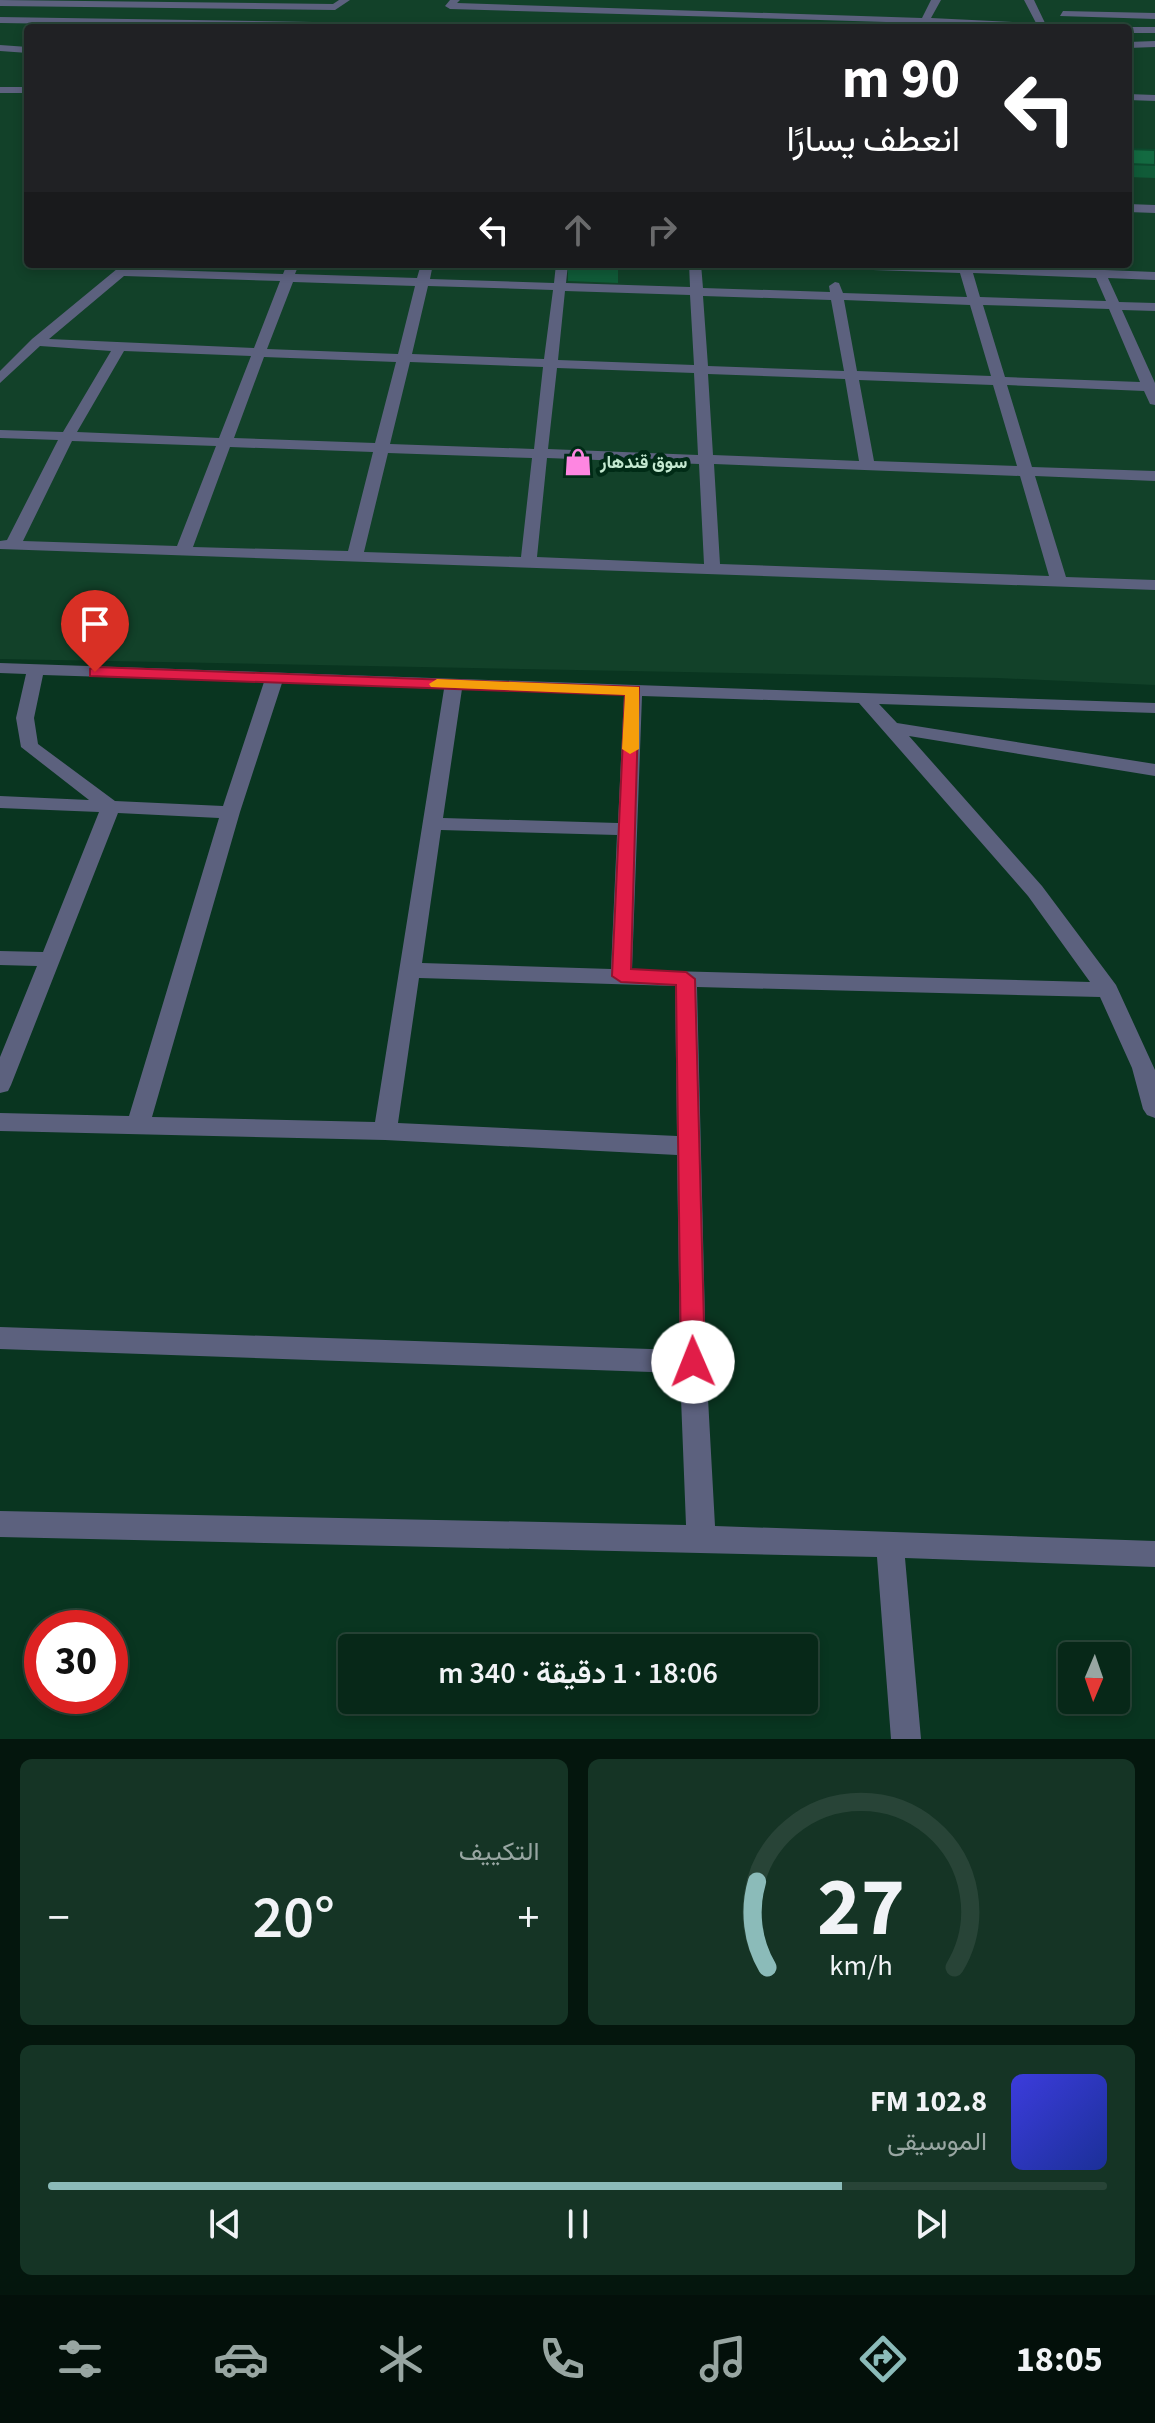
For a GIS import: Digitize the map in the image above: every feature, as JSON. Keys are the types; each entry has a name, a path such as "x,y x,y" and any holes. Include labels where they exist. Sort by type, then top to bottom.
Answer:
{"street":[{"path":"314,24 345,0"},
{"path":"925,21 936,0"},
{"path":"1029,0 1040,24"},
{"path":"1079,0 1086,14"},
{"path":"0,3 335,7"},
{"path":"438,24 452,3 984,24"},
{"path":"1126,3 1134,16 1150,30 1155,42 1132,45"},
{"path":"48,21 66,4"},
{"path":"169,23 185,6"},
{"path":"573,24 575,9"},
{"path":"709,12 709,24"},
{"path":"1035,13 1155,16"},
{"path":"1074,14 1080,24"},
{"path":"848,24 850,17"},
{"path":"0,20 107,24"},
{"path":"148,24 180,24"},
{"path":"0,48 24,50"},
{"path":"0,90 24,90"},
{"path":"1132,97 1155,98"},
{"path":"1132,208 1155,209"},
{"path":"0,379 37,342 125,268 287,279 1155,307"},
{"path":"183,551 291,268"},
{"path":"355,556 401,359 426,268"},
{"path":"528,562 562,268"},
{"path":"695,268 712,568"},
{"path":"833,268 849,376 868,467"},
{"path":"965,268 1059,581"},
{"path":"1032,268 1098,269 1155,276"},
{"path":"1098,269 1152,387 1155,401"},
{"path":"37,342 1152,387"},
{"path":"120,347 6,546 1155,585"},
{"path":"0,434 1155,476"},
{"path":"0,668 274,680 1155,708"},
{"path":"36,670 23,719 24,733 30,747 111,807"},
{"path":"138,1126 230,812 274,680"},
{"path":"385,1131 454,684"},
{"path":"621,976 633,691"},
{"path":"865,699 1064,924 1127,1022 1146,1071 1155,1109"},
{"path":"892,728 1155,770"},
{"path":"0,802 230,812"},
{"path":"0,1085 111,807"},
{"path":"432,824 627,829"},
{"path":"0,958 50,959"},
{"path":"410,970 1108,990"},
{"path":"686,979 693,1362 701,1539"},
{"path":"0,1122 385,1131 688,1146"},
{"path":"0,1338 693,1362"},
{"path":"0,1524 701,1539 1155,1554"},
{"path":"890,1544 906,1739"}],"shaded area":[{"name":"سوق قندهار","path":"0,0 1155,0 1155,685 998,678 0,659"}],"building":[{"path":"1132,149 1155,150 1155,165 1132,164"}],"slow traffic":[{"path":"437,684 633,691 630,749"}],"place":[{"name":"سوق قندهار","path":"578,462"}],"route":[{"path":"95,672 633,691 621,976 686,979 693,1362"}]}
